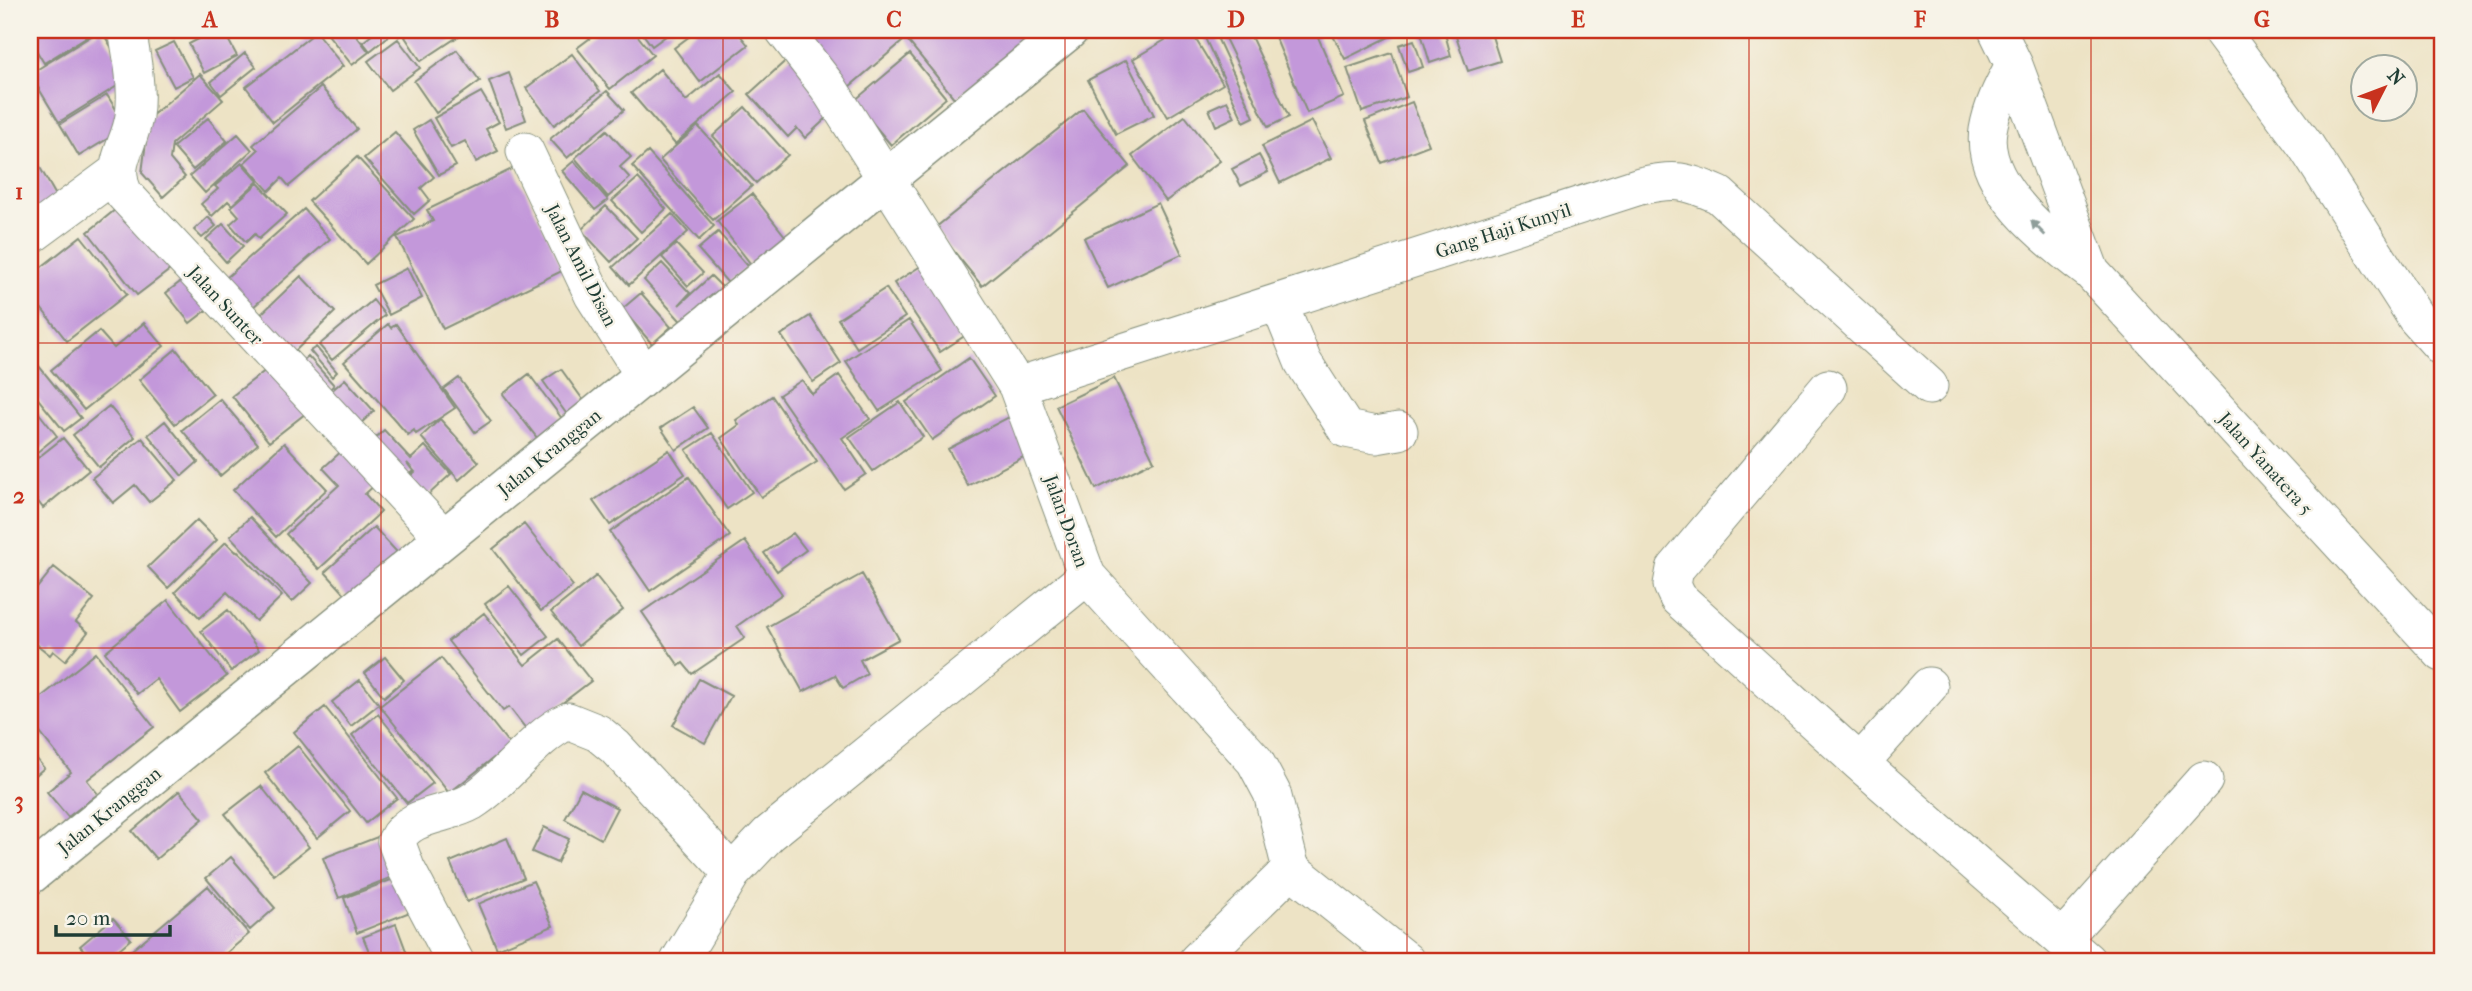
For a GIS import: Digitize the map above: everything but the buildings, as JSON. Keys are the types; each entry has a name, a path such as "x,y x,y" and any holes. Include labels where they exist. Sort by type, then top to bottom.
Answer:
{"main road":[{"name":"Jalan Kranggan","path":"30,874 1066,31"}],"street":[{"path":"30,236 117,172 134,117 135,87 127,30"},
{"name":"Jalan Doran","path":"784,30 828,87 1017,386 1087,576 1255,761 1272,793 1291,869"},
{"path":"2220,30 2306,146 2416,318 2442,347"},
{"name":"Jalan Yanatera 5","path":"2005,40 2091,272"},
{"name":"Jalan Yanatera 5","path":"2005,40 1987,132 1989,152 1996,173 2010,195 2054,244 2091,272 2442,653"},
{"name":"Jalan Amil Disan","path":"525,151 593,295 644,375"},
{"name":"Jalan Sunter","path":"117,172 124,194 444,537"},
{"name":"Gang Haji Kunyil","path":"1017,386 1640,186 1667,180 1692,183 1719,195 1929,386"},
{"path":"1279,303 1303,362 1346,429 1376,435 1399,430"},
{"path":"1828,388 1675,569 1672,584 1678,598 1860,763 2075,950 2204,780"},
{"path":"679,961 732,873 769,834 1087,576"},
{"path":"1860,763 1929,686"},
{"path":"455,961 406,868 396,841 401,830 415,821 457,810 486,792 555,727 568,721 598,733 615,747 732,873"},
{"path":"1197,961 1291,869 1406,961"}]}
